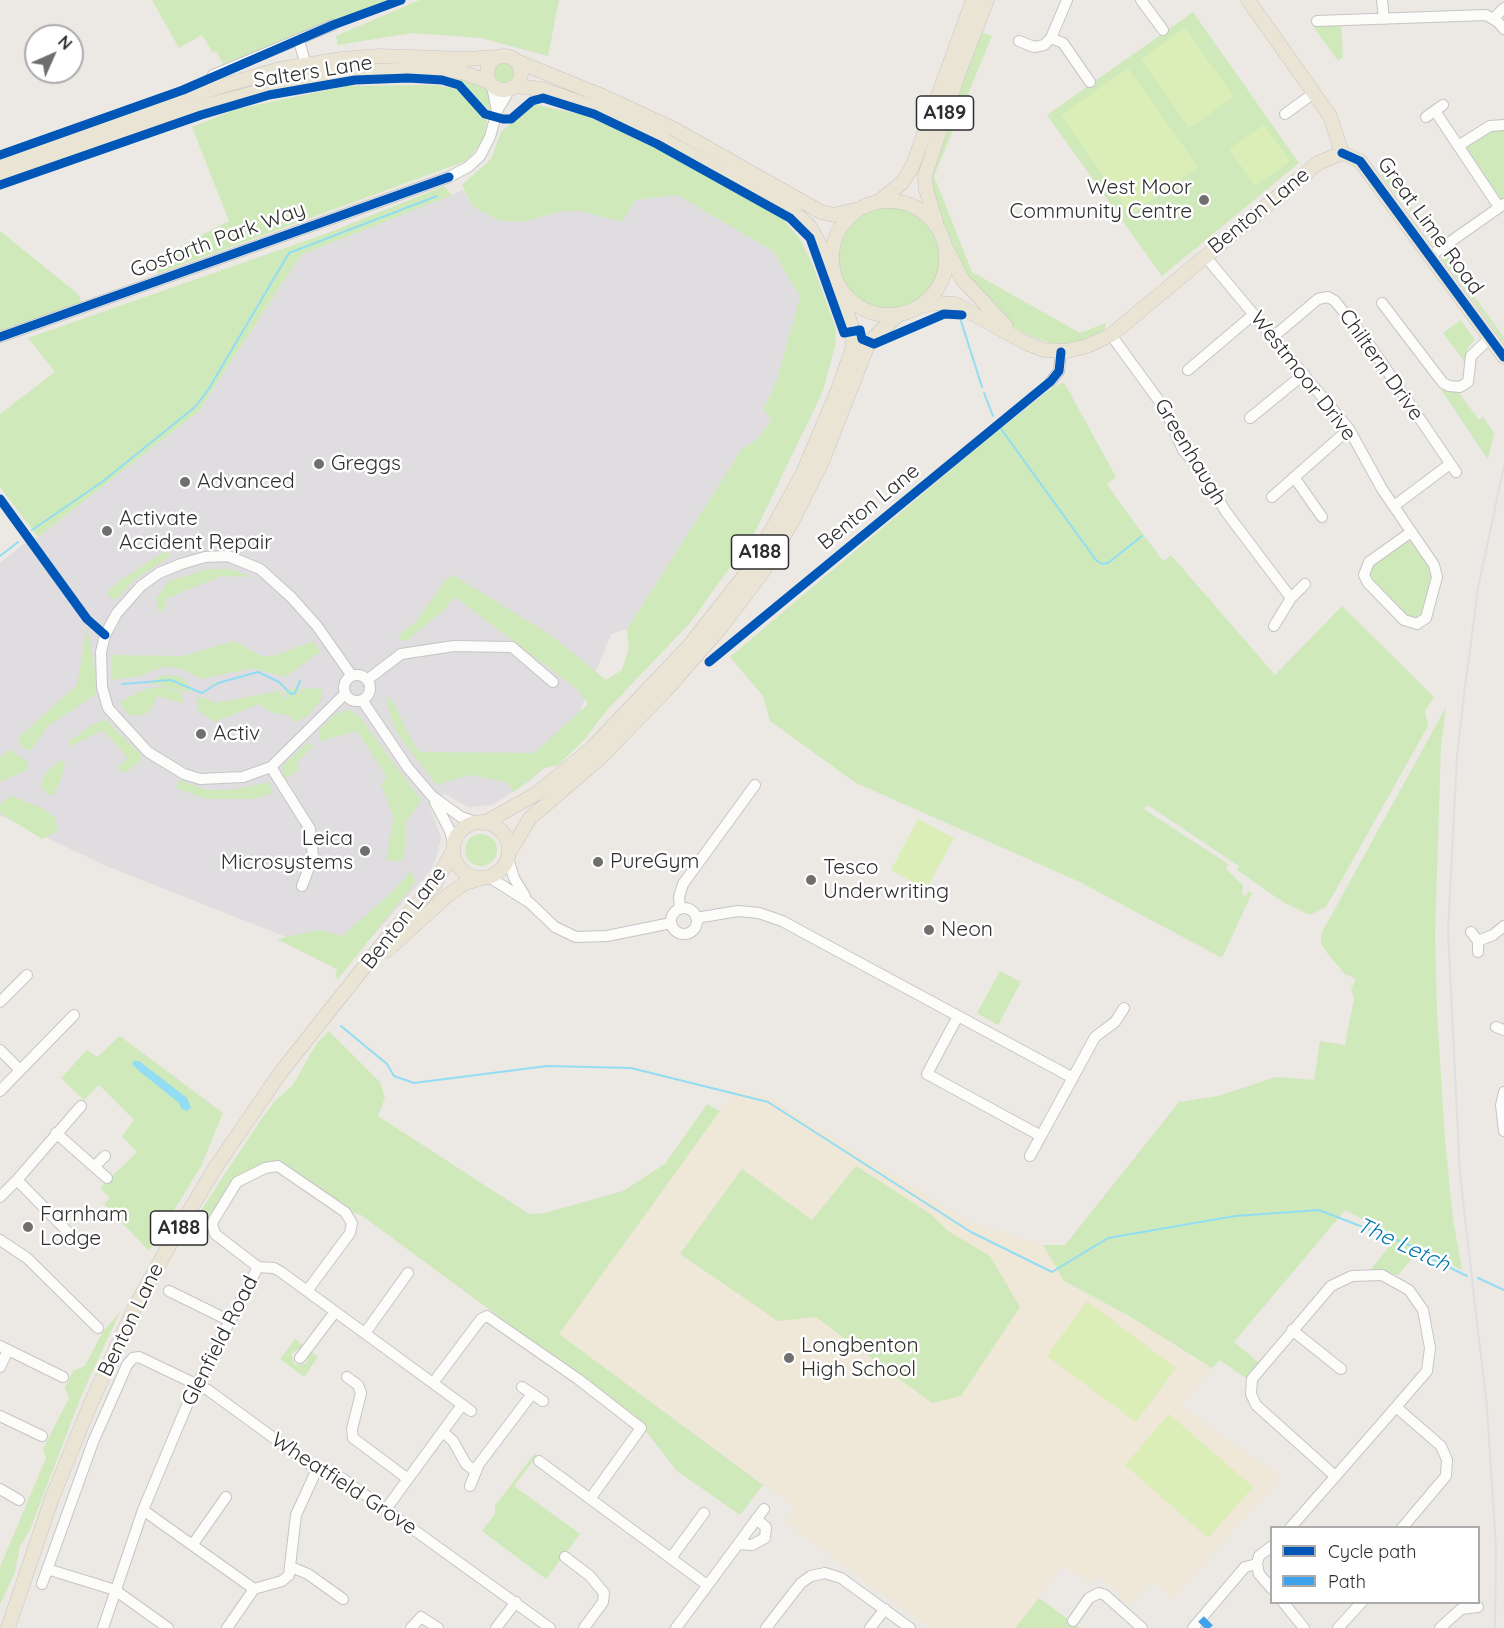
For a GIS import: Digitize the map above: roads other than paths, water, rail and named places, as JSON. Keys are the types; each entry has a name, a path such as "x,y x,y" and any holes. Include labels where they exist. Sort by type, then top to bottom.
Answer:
{"main road":[{"name":"A189","path":"498,57 510,57 674,129 821,212 834,215 878,202 902,183 912,167 973,0"},
{"name":"A189","path":"490,84 501,90 542,89 599,109 659,137 794,212 810,227 839,286 850,300 864,310 880,315 898,315 921,306 934,293 943,277 946,260 944,242 926,189 925,176 958,75 987,0"},
{"path":"1248,0 1334,124 1342,153"},
{"name":"Salters Lane","path":"0,164 192,95 242,80 308,71 379,56 465,59 498,57"},
{"path":"490,84 487,69 498,57"},
{"path":"513,88 521,73 516,61"},
{"name":"Salters Lane","path":"0,177 308,71 435,70 462,72 490,84"},
{"name":"Benton Lane","path":"921,306 937,303 954,304 1026,343 1044,350 1061,352 1087,346 1111,334 1318,163 1342,153"},
{"name":"Great Lime Road","path":"1342,153 1360,160 1504,357"},
{"name":"A189","path":"878,202 898,202 917,208 938,229"},
{"name":"A189","path":"832,268 832,249 839,230 859,209"},
{"name":"Benton Lane","path":"944,242 968,287 1026,343"},
{"name":"A188","path":"454,849 464,829 481,823 536,794 591,749 689,646 751,567 802,475 853,347 853,333 839,286"},
{"name":"Benton Lane","path":"508,856 530,818 600,758 666,690 714,636 762,573 794,520 822,462 869,342 898,315"},
{"path":"481,823 502,832 508,856"},
{"path":"454,849 461,869 470,875 486,878"},
{"name":"Benton Lane","path":"8,1628 72,1449 136,1305 199,1194 244,1125 297,1051 380,946 434,885 454,849"},
{"name":"A188","path":"486,878 500,872 508,856"},
{"name":"Benton Lane","path":"352,984 447,896 465,884 486,878"}],"street":[{"path":"1019,41 1034,48 1044,45 1051,38 1067,0"},
{"path":"1141,0 1163,30"},
{"path":"1382,0 1384,19"},
{"path":"1494,18 1504,8"},
{"path":"1317,21 1486,15 1494,18 1504,29"},
{"path":"213,75 333,25"},
{"path":"1051,38 1063,43 1090,82"},
{"path":"299,41 308,71"},
{"name":"Gosforth Park Way","path":"490,84 497,111"},
{"name":"Gosforth Park Way","path":"0,337 449,177 468,167 480,156 490,137 497,111 513,88"},
{"path":"1286,114 1314,93"},
{"path":"1430,256 1502,205 1434,111"},
{"path":"1458,146 1490,126 1504,125"},
{"name":"Westmoor Drive","path":"1206,256 1349,429 1394,506 1434,565 1437,573 1426,618 1417,624 1404,620 1368,583 1364,575 1369,562 1411,532"},
{"name":"Chiltern Drive","path":"1273,337 1318,299 1332,299 1367,341 1453,468 1394,506"},
{"path":"1382,303 1443,383 1449,386 1460,387 1467,382 1471,356 1490,338"},
{"path":"1189,370 1254,314"},
{"name":"Greenhaugh","path":"1111,334 1165,409 1183,450 1202,472 1226,512 1292,598"},
{"path":"1052,381 1059,372 1061,352"},
{"path":"1250,418 1304,374"},
{"path":"1272,497 1349,429"},
{"path":"1294,477 1322,517"},
{"path":"352,676 345,683 345,694 271,767 243,777 200,779 169,766 138,744 108,708 102,687 100,666 105,635 125,602 159,573 205,557 228,556 244,560 260,569 291,597 317,626 352,676 367,680"},
{"path":"1274,626 1292,598 1305,584"},
{"path":"367,680 401,654 454,646 512,647 553,681"},
{"path":"345,694 354,701 362,700 369,690 367,680"},
{"path":"362,700 402,759 432,796 447,823 454,849"},
{"path":"271,767 310,829 313,857 302,886"},
{"path":"680,909 679,897 683,884 755,785"},
{"path":"432,796 461,817 481,823"},
{"path":"508,856 514,878 530,903 555,927 576,937 607,936 671,923"},
{"path":"486,878 530,903"},
{"path":"680,909 690,910 696,918 694,929 685,934 676,931 671,923 674,913 680,909"},
{"path":"696,918 738,911 773,918 1072,1078"},
{"path":"1476,942 1493,935 1504,926"},
{"path":"0,1002 27,975"},
{"path":"1030,1156 1099,1032 1115,1022 1124,1008"},
{"path":"0,1091 74,1015"},
{"path":"958,1016 927,1074 1041,1136"},
{"path":"0,1050 20,1070"},
{"path":"1504,1092 1501,1105 1504,1131"},
{"path":"0,1197 81,1106"},
{"path":"56,1133 107,1178"},
{"path":"95,1166 105,1156"},
{"path":"258,1267 215,1234 212,1223 237,1182 265,1168 278,1166 345,1212 352,1223 350,1233 307,1291"},
{"path":"17,1180 70,1234"},
{"path":"0,1240 27,1258 98,1328"},
{"name":"Glenfield Road","path":"103,1628 143,1510 197,1384 258,1267 278,1270 466,1408 443,1432"},
{"path":"365,1334 408,1273"},
{"path":"1291,1526 1396,1407 1426,1371 1430,1360 1423,1310 1402,1284 1373,1274 1361,1274 1341,1280 1331,1286 1252,1379 1251,1394 1256,1405 1335,1476"},
{"path":"169,1291 230,1321"},
{"path":"300,1358 335,1312"},
{"path":"433,1383 481,1319 487,1316 587,1385 641,1428 590,1498"},
{"path":"1292,1330 1341,1370"},
{"path":"0,1367 4,1348 63,1377"},
{"name":"Wheatfield Grove","path":"130,1360 142,1357 197,1384 317,1469 342,1478 550,1628"},
{"name":"Benton Lane","path":"42,1584 93,1442 130,1360"},
{"path":"347,1377 358,1385 361,1393 352,1429 353,1438 408,1479"},
{"path":"522,1387 543,1401"},
{"path":"470,1486 476,1471 532,1394"},
{"path":"1396,1407 1441,1446 1447,1460 1446,1476 1398,1526"},
{"path":"0,1416 42,1436"},
{"path":"386,1509 443,1432 453,1441 466,1464 476,1471"},
{"path":"539,1461 708,1585"},
{"path":"227,1628 254,1589 285,1580 291,1567 291,1542 297,1515 317,1469"},
{"path":"0,1489 18,1500"},
{"path":"193,1545 226,1497"},
{"path":"676,1628 764,1509"},
{"path":"143,1510 254,1589"},
{"path":"671,1558 704,1513"},
{"path":"738,1544 752,1545 765,1538 766,1527 756,1519"},
{"path":"1270,1548 1259,1556 1257,1564 1259,1574 1270,1587"},
{"path":"565,1557 590,1576 604,1593 601,1605 584,1628"},
{"path":"1193,1628 1245,1567 1257,1564"},
{"path":"291,1567 308,1574 343,1599"},
{"path":"47,1569 115,1590 168,1628"},
{"path":"766,1628 797,1587 816,1574 830,1574 841,1578 910,1628"},
{"path":"1073,1621 1089,1598 1099,1593 1105,1595 1142,1628"},
{"path":"496,1628 516,1602"},
{"path":"1285,1604 1304,1628"},
{"path":"1338,1628 1360,1604"},
{"path":"1440,1628 1461,1609 1478,1607"},
{"path":"870,1628 885,1609"},
{"path":"411,1628 421,1617 438,1628"}],"water":[{"path":"134,1061 139,1061 187,1098 191,1108 186,1111 181,1108 179,1103 132,1064"}],"waterway":[{"path":"32,530 102,482 195,407 208,390 289,253 437,196"},
{"path":"961,321 982,387"},
{"path":"984,393 993,416"},
{"path":"1001,429 1096,560 1102,564 1108,563 1142,536"},
{"path":"0,556 18,542"},
{"path":"122,684 171,680 202,693 218,683 258,672 279,682 291,694 295,693 300,681"},
{"path":"341,1026 387,1064 394,1076 414,1083 547,1066 631,1068 768,1102 971,1232 1052,1272 1108,1238 1235,1216 1319,1210 1412,1246 1422,1254 1467,1276"},
{"name":"The Letch","path":"1478,1278 1504,1290"}],"railway":[{"path":"1495,1628 1496,1548 1487,1408 1460,1175 1448,931 1457,755 1464,695 1478,588 1504,466"}],"place":[{"name":"West Moor Community Centre","path":"1204,200"},
{"name":"Greggs","path":"319,464"},
{"name":"Advanced","path":"185,482"},
{"name":"Activate Accident Repair","path":"107,531"},
{"name":"Activ","path":"201,734"},
{"name":"Leica Microsystems","path":"365,851"},
{"name":"PureGym","path":"598,862"},
{"name":"Tesco Underwriting","path":"811,880"},
{"name":"Neon","path":"929,930"},
{"name":"Farnham Lodge","path":"28,1227"},
{"name":"Longbenton High School","path":"789,1358"}]}
